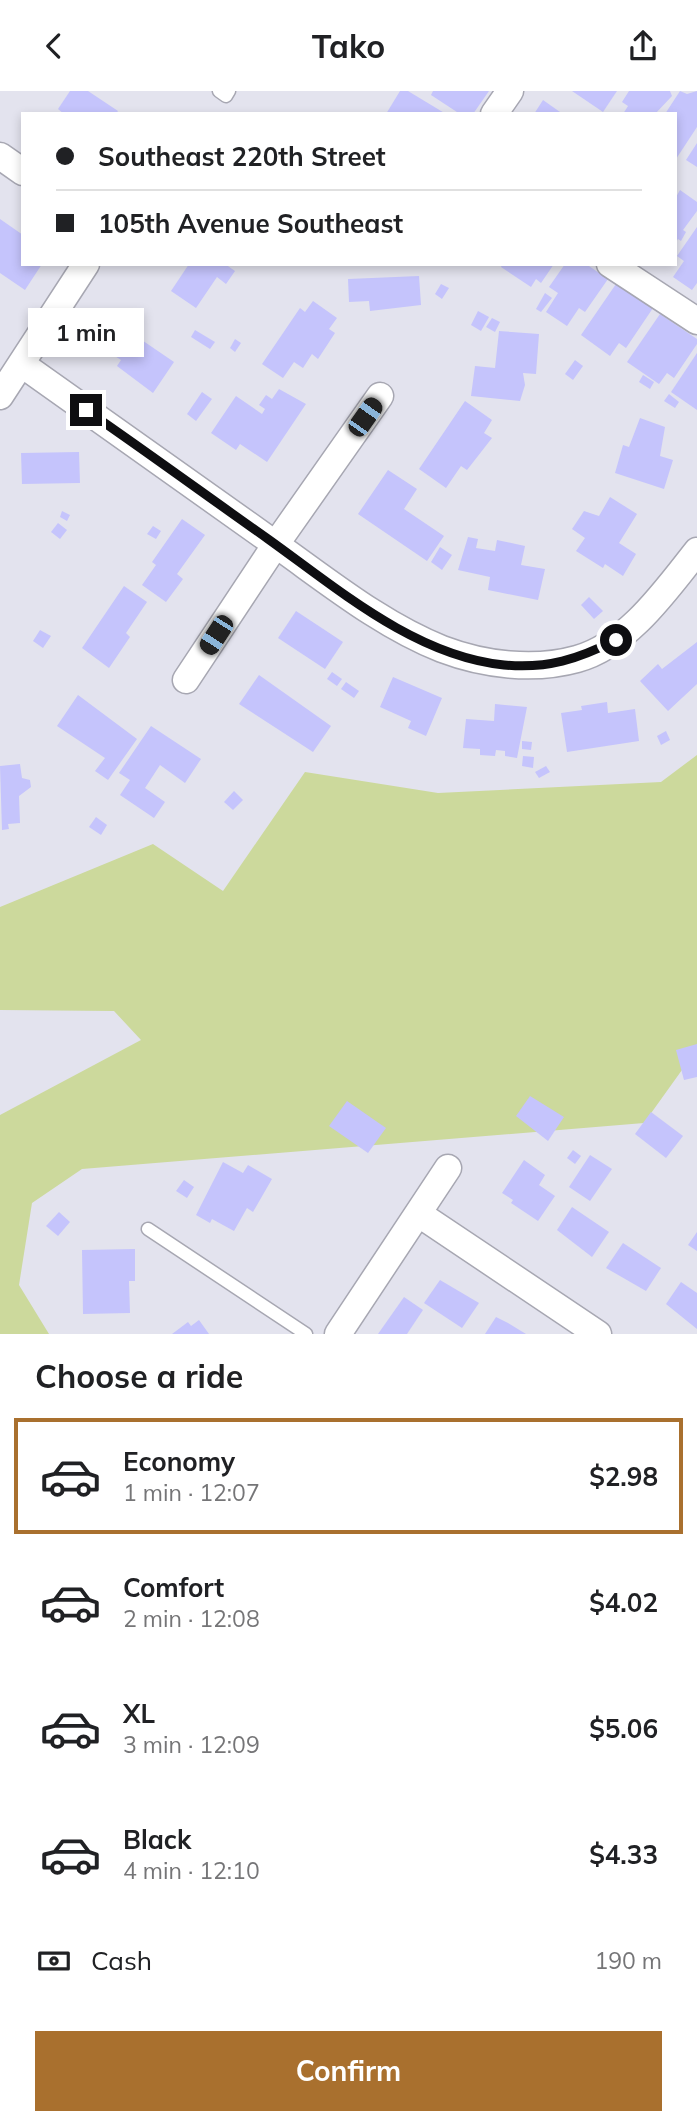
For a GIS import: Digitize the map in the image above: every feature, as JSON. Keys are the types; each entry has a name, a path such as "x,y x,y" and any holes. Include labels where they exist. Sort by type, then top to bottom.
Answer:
{"street":[{"path":"495,112 510,91"},
{"path":"0,156 21,171"},
{"path":"0,396 23,365 85,266"},
{"path":"613,266 697,321"},
{"path":"23,365 374,614 444,649 502,665 537,665 578,659 616,640 668,588 697,551"},
{"path":"186,680 275,544 380,395"},
{"path":"338,1334 448,1168"},
{"path":"419,1215 598,1334"}],"lane":[{"path":"219,91 226,96 229,91"},
{"path":"148,1229 306,1334"}],"green space":[{"path":"697,755 697,1049 644,1123 82,1169 32,1203 19,1285 49,1334 0,1334 0,1115 141,1040 114,1011 0,1010 0,907 153,844 223,891 305,772 438,793 661,782"}],"building":[{"path":"70,91 88,91 118,111 62,112 58,109"},
{"path":"400,91 408,91 443,112 387,112"},
{"path":"433,91 489,91 474,112 457,112 431,95"},
{"path":"572,91 617,91 603,112"},
{"path":"629,91 670,91 672,96 657,112 624,112 628,106 622,102"},
{"path":"680,91 687,94 697,91 697,127 677,157 677,112 666,112"},
{"path":"543,100 560,112 535,112"},
{"path":"697,143 697,167 686,160"},
{"path":"680,190 697,202 697,211 683,230 686,232 681,241 677,240 677,195"},
{"path":"0,219 21,234 21,266 41,266 25,290 0,273"},
{"path":"697,227 697,283 692,290 673,277 684,261 677,256"},
{"path":"188,266 228,266 235,271 226,284 217,277 196,308 171,291"},
{"path":"553,266 541,283 536,279 531,287 501,267"},
{"path":"564,266 589,266 608,279 585,312 579,308 567,326 546,312 558,293 549,287"},
{"path":"419,276 421,305 370,311 369,301 349,302 348,279"},
{"path":"441,284 449,288 442,299 435,294"},
{"path":"616,284 653,308 626,348 619,343 610,356 581,335"},
{"path":"545,293 552,298 541,312 536,309"},
{"path":"313,301 337,318 329,329 335,333 318,359 312,354 303,368 294,362 283,378 262,364 300,308 305,312"},
{"path":"478,311 489,317 481,331 471,325"},
{"path":"660,314 697,339 697,344 674,378 667,373 659,384 627,362"},
{"path":"492,318 500,322 495,332 486,327"},
{"path":"111,319 174,362 153,393 117,366 121,360 95,343"},
{"path":"195,330 215,342 210,349 191,337"},
{"path":"499,331 539,334 536,374 523,373 525,385 520,401 471,396 475,366 495,368"},
{"path":"235,339 241,343 235,352 230,348"},
{"path":"697,353 697,410 671,392"},
{"path":"575,360 583,366 573,380 565,374"},
{"path":"643,375 654,382 650,389 639,382"},
{"path":"279,389 306,404 267,462 240,444 236,450 211,433 236,396 262,414 265,409 259,405 266,395 272,399"},
{"path":"202,392 212,399 196,421 187,414"},
{"path":"669,394 679,402 675,408 664,401"},
{"path":"465,401 492,420 484,433 492,438 467,470 461,466 446,488 419,469"},
{"path":"640,418 665,427 660,456 673,460 664,489 615,473 623,445 629,447"},
{"path":"79,452 80,483 22,484 21,453"},
{"path":"388,470 417,489 404,509 444,536 427,561 358,514"},
{"path":"610,497 637,514 619,543 636,554 623,576 605,564 603,568 576,551 585,538 572,529 584,511 599,516"},
{"path":"62,511 70,515 67,521 60,517"},
{"path":"182,519 205,535 177,574 183,579 166,602 142,585 156,565 152,562"},
{"path":"58,523 67,530 60,539 51,532"},
{"path":"153,526 161,531 156,539 147,534"},
{"path":"468,537 478,539 476,548 495,551 497,540 525,546 521,565 545,569 538,600 488,590 490,577 458,570"},
{"path":"440,547 452,555 442,570 431,562"},
{"path":"124,586 147,602 126,633 130,637 109,668 82,648"},
{"path":"589,597 603,611 594,619 581,605"},
{"path":"296,611 343,642 325,669 278,638"},
{"path":"40,630 51,636 43,648 33,641"},
{"path":"697,642 697,684 668,711 640,681 658,664 662,669"},
{"path":"332,672 342,679 337,686 327,679"},
{"path":"259,675 331,726 313,752 239,704"},
{"path":"393,677 442,698 426,736 408,728 411,721 380,707"},
{"path":"346,682 359,691 354,698 341,689"},
{"path":"78,695 137,739 108,780 95,771 105,758 57,726"},
{"path":"607,702 608,713 635,709 639,741 567,752 561,713 582,710 581,706"},
{"path":"495,704 527,707 517,758 505,756 505,751 496,750 495,756 480,755 480,749 463,748 466,719 494,721"},
{"path":"151,726 201,759 185,783 160,765 145,788 165,802 154,818 120,795 130,780 119,773"},
{"path":"666,731 670,740 661,745 657,736"},
{"path":"522,741 532,742 531,750 522,749"},
{"path":"523,756 534,757 533,768 522,766"},
{"path":"20,764 22,778 30,780 31,787 19,796 20,823 8,824 9,829 2,830 0,766"},
{"path":"546,766 550,772 539,778 535,772"},
{"path":"234,791 243,800 233,810 224,802"},
{"path":"96,817 107,825 101,835 89,827"},
{"path":"697,1044 697,1077 684,1080 676,1050"},
{"path":"530,1096 564,1117 548,1141 516,1116"},
{"path":"347,1101 386,1128 368,1153 329,1126"},
{"path":"651,1112 683,1136 666,1158 635,1134"},
{"path":"573,1150 581,1156 575,1164 567,1158"},
{"path":"590,1155 612,1169 590,1201 569,1187"},
{"path":"524,1160 545,1175 539,1185 555,1196 538,1221 511,1203 513,1200 502,1193"},
{"path":"223,1162 243,1173 248,1165 272,1179 253,1212 247,1208 234,1231 212,1219 210,1223 196,1215"},
{"path":"184,1180 194,1187 187,1198 176,1191"},
{"path":"572,1207 609,1232 592,1257 557,1230"},
{"path":"59,1212 70,1222 58,1236 46,1226"},
{"path":"697,1232 697,1251 688,1245"},
{"path":"623,1243 661,1268 646,1291 606,1268"},
{"path":"135,1249 135,1281 129,1281 130,1313 83,1314 82,1250"},
{"path":"440,1280 479,1303 462,1328 424,1303"},
{"path":"681,1282 697,1293 697,1329 666,1304"},
{"path":"404,1297 423,1310 407,1334 378,1334"},
{"path":"496,1317 508,1323 526,1334 485,1334"},
{"path":"199,1320 209,1334 172,1334 188,1322 191,1326"}],"route":[{"path":"86,410 374,614 444,649 502,665 537,665 578,659 616,640"}]}
